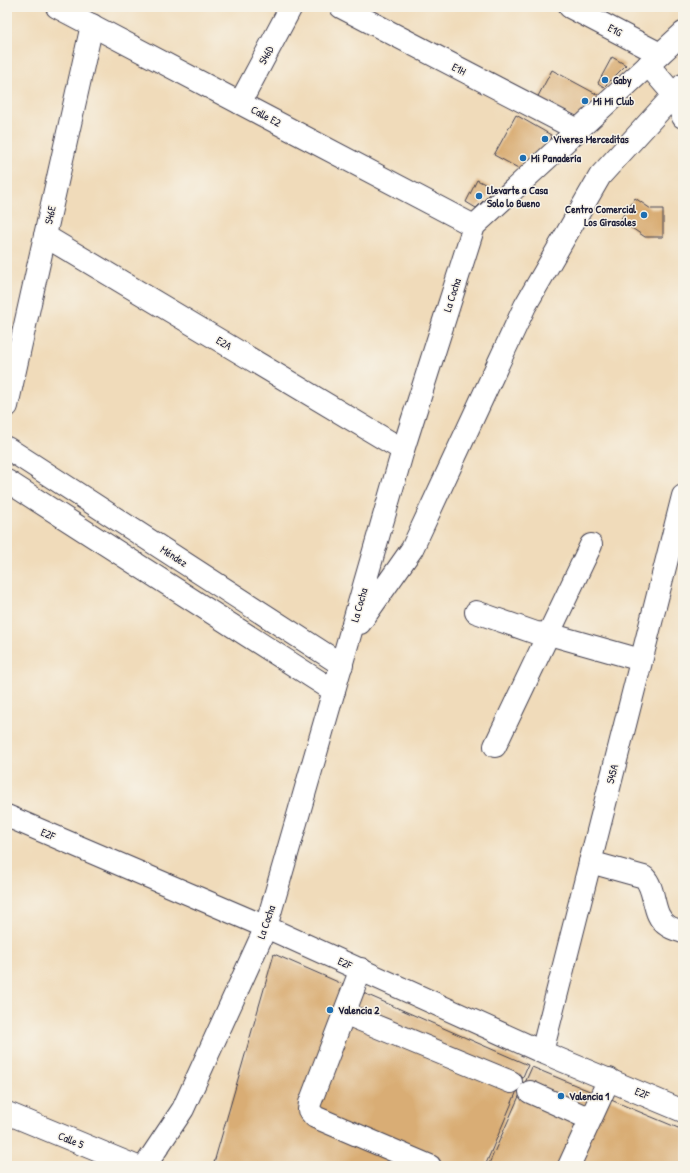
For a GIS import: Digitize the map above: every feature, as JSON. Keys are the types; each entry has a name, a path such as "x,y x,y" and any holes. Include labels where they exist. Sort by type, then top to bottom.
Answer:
{"street":[{"name":"Calle E2","path":"58,7 474,226"},
{"name":"S46D","path":"240,103 291,7"},
{"name":"E1H","path":"341,7 578,130"},
{"name":"E1G","path":"570,7 654,60"},
{"name":"S46E","path":"7,406 92,25"},
{"name":"La Cocha","path":"145,1166 183,1109 266,927 403,450 474,226 683,33"},
{"path":"654,60 678,90 683,117"},
{"name":"La Cocha","path":"350,637 412,549 525,306 600,176 678,90"},
{"name":"E2A","path":"45,236 403,450"},
{"name":"Méndez","path":"7,448 342,665"},
{"path":"7,481 334,690"},
{"name":"S45A","path":"542,1052 683,499"},
{"path":"495,746 591,545"},
{"path":"476,612 536,632 549,634 641,660"},
{"name":"E2F","path":"7,816 266,927 542,1052 683,1111"},
{"path":"590,862 644,877 649,882 660,917 668,926 683,932"},
{"path":"360,969 310,1103 309,1110 315,1117 430,1166"},
{"path":"344,1013 511,1082"},
{"path":"569,1166 609,1080"},
{"path":"530,1092 590,1119"},
{"name":"Calle 5","path":"7,1113 135,1166"}],"building":[{"path":"612,57 626,65 604,87 598,83"},
{"path":"552,70 600,96 576,119 537,98"},
{"path":"516,115 551,135 552,140 520,169 494,155"},
{"name":"Llevarte a Casa Solo lo Bueno","path":"477,180 495,189 476,208 466,202"},
{"name":"Centro Comercial Los Girasoles","path":"635,198 651,209 663,209 663,237 645,237 620,220"},
{"name":"Valencia 2","path":"274,954 528,1065 485,1166 213,1166"},
{"name":"Valencia 1","path":"532,1067 683,1130 683,1166 488,1166"}],"place":[{"name":"Gaby","path":"605,80"},
{"name":"Mi Mi Club","path":"585,101"},
{"name":"Viveres Merceditas","path":"545,139"},
{"name":"Mi Panadería","path":"523,158"},
{"name":"Llevarte a Casa Solo lo Bueno","path":"479,196"},
{"name":"Centro Comercial Los Girasoles","path":"644,215"},
{"name":"Valencia 2","path":"330,1010"},
{"name":"Valencia 1","path":"561,1096"}]}
